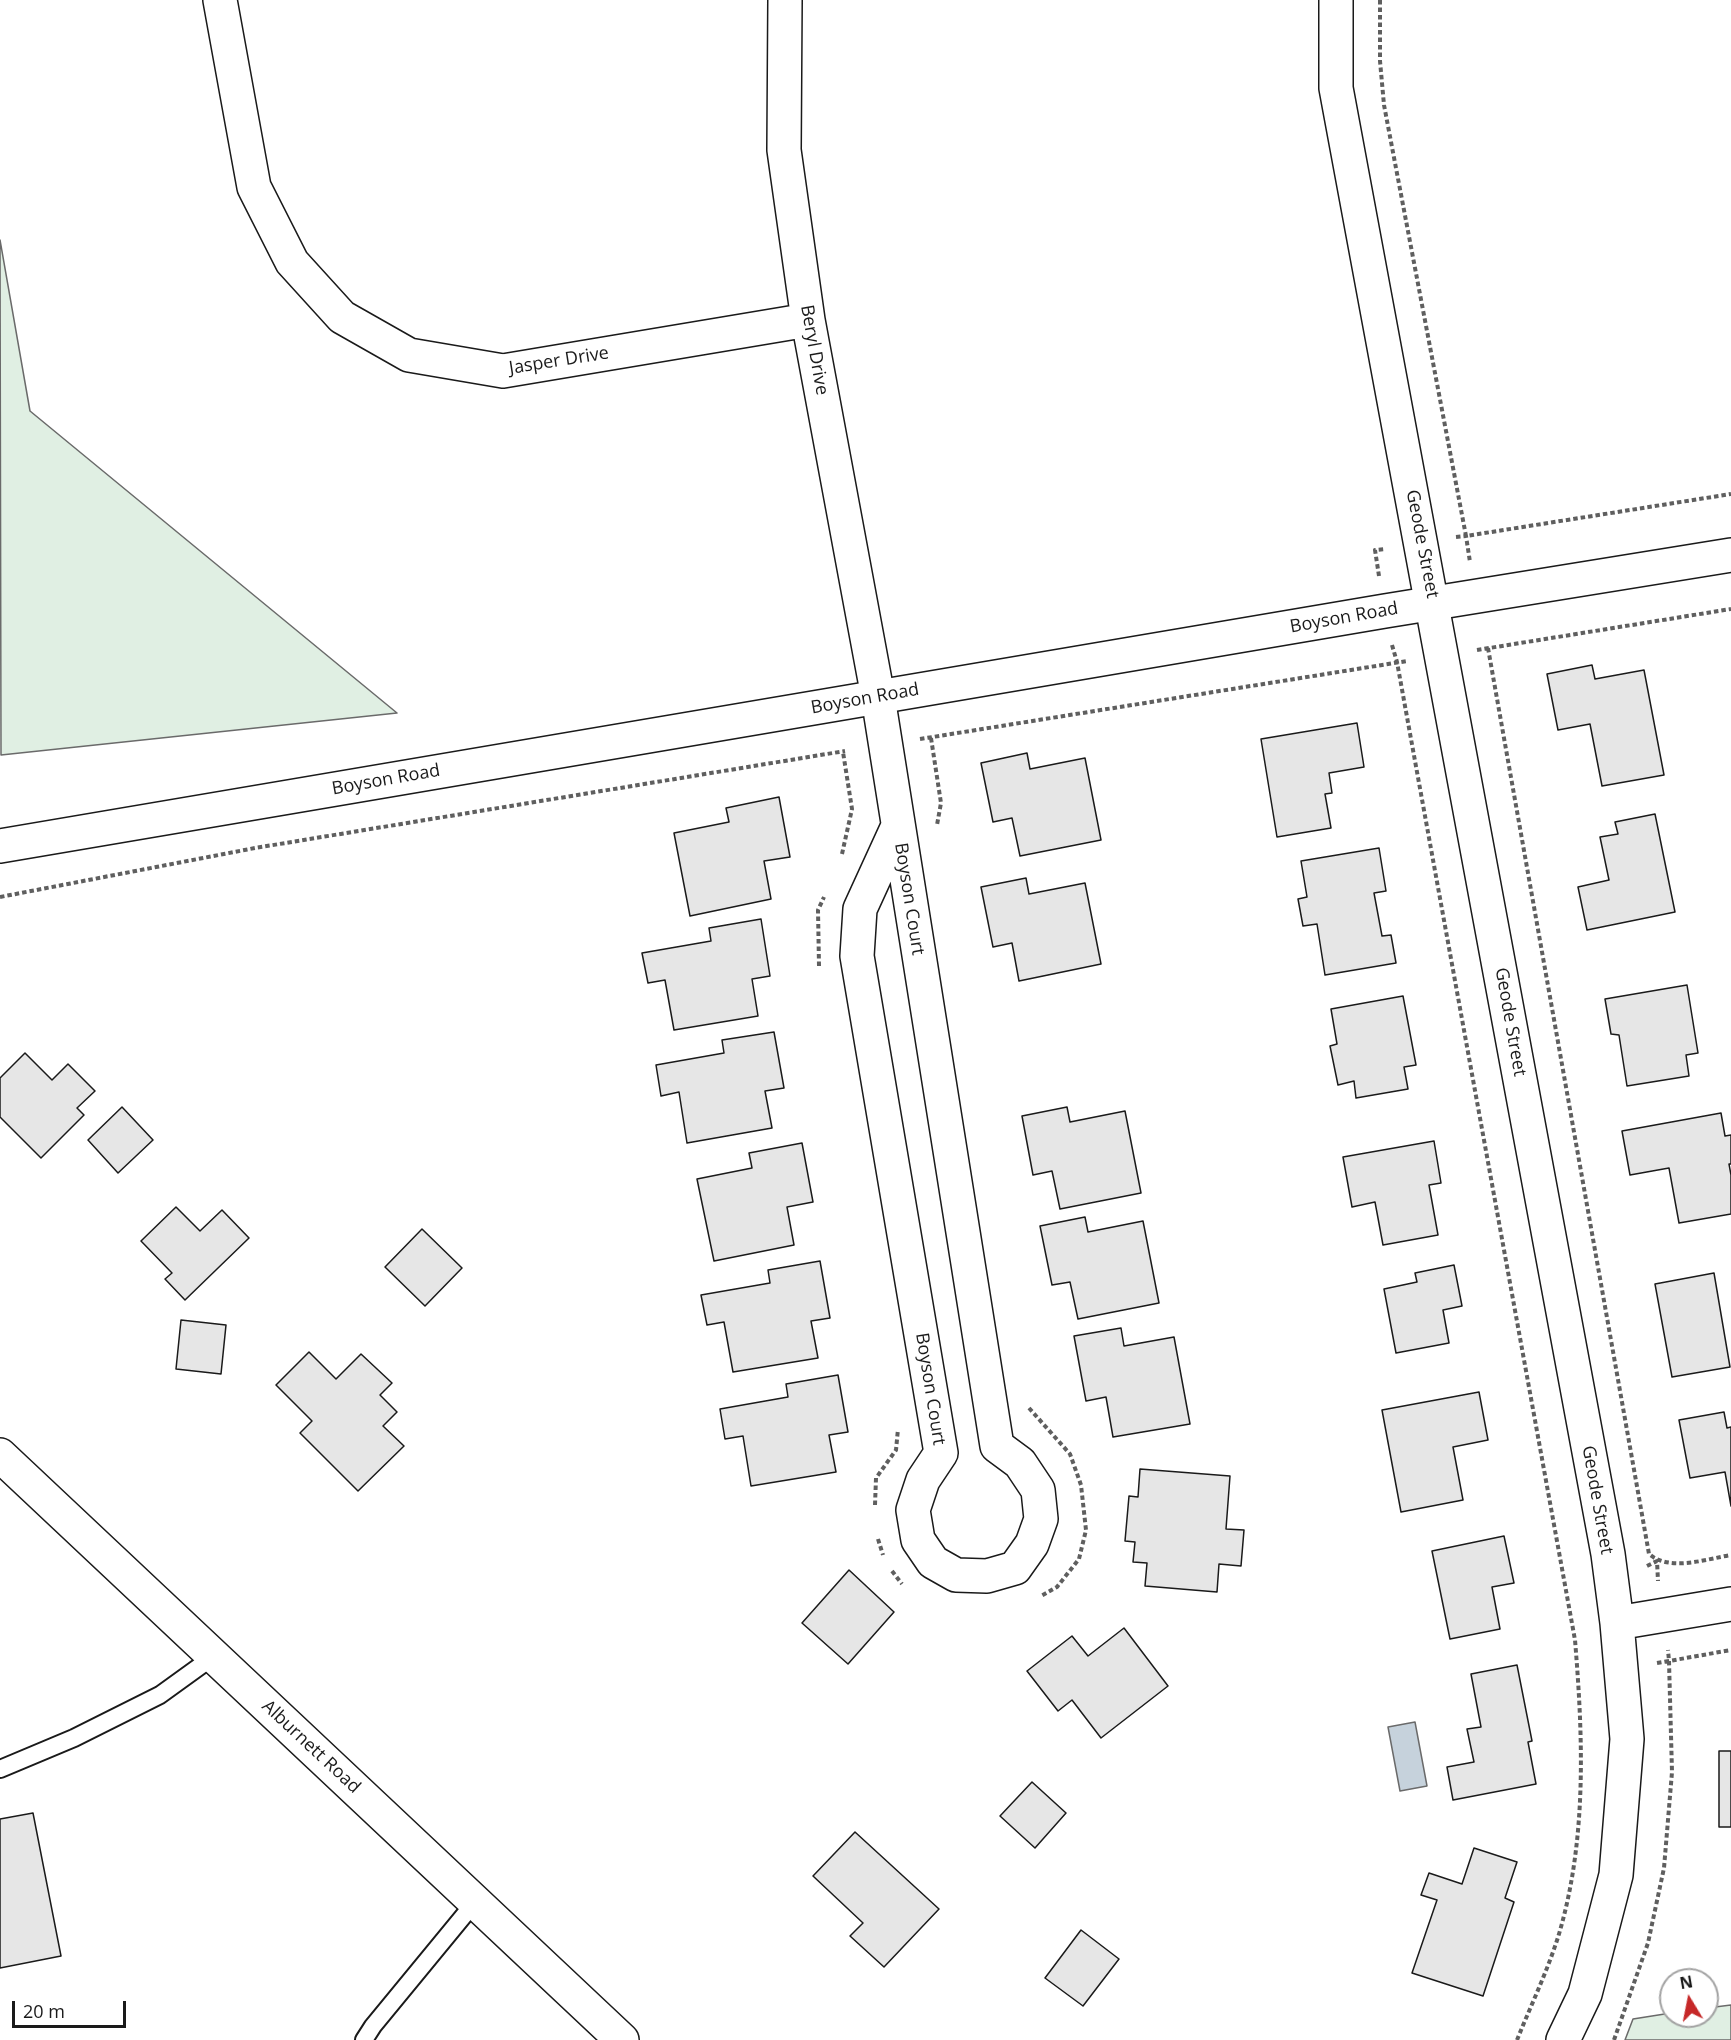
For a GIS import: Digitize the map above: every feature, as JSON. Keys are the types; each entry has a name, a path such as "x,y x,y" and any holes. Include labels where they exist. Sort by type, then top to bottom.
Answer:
{"street":[{"name":"Jasper Drive","path":"220,0 254,187 292,262 342,316 409,355 503,371 808,320"},
{"name":"Beryl Drive","path":"785,0 784,150 808,320 878,697 898,826"},
{"name":"Geode Street","path":"1336,0 1336,88 1433,603 1605,1543 1617,1623 1627,1739 1616,1875 1585,1994 1563,2040"},
{"name":"Boyson Road","path":"0,846 1433,603 1731,555"},
{"name":"Boyson Court","path":"898,826 997,1446 1020,1463 1038,1490 1041,1519 1032,1544 1015,1568 987,1576 956,1575 933,1562 918,1540 913,1510 923,1480 941,1453 857,956 860,909 898,826"},
{"name":"Alburnett Road","path":"0,1455 622,2040"},
{"path":"1617,1623 1731,1604"}],"lane":[{"path":"0,1769 74,1738 160,1695 214,1656"},
{"path":"364,2040 475,1902"}],"path":[{"path":"1380,0 1380,61 1384,105 1470,566"},
{"path":"1455,537 1731,494"},
{"path":"1379,580 1375,550 1391,548"},
{"path":"1467,651 1731,609"},
{"path":"1390,642 1397,662 1575,1640 1578,1672 1582,1760 1573,1874 1559,1935 1516,2040"},
{"path":"1488,648 1649,1554 1657,1561 1672,1564 1731,1555"},
{"path":"916,740 1413,660"},
{"path":"0,897 255,848 851,751"},
{"path":"1614,2040 1648,1943 1664,1868 1672,1772 1669,1660 1731,1650"}],"green space":[{"path":"0,240 30,411 397,713 1,755"},
{"path":"1731,2005 1731,2040 1625,2040 1633,2019 1659,2015 1659,2028 1719,2028 1719,2006"}],"shaded area":[{"path":"1415,1722 1427,1786 1400,1791 1388,1727"}],"building":[{"path":"1592,665 1595,679 1644,670 1664,775 1602,786 1590,724 1558,730 1547,674"},
{"path":"1357,723 1364,767 1329,773 1332,793 1325,794 1331,828 1277,837 1261,739"},
{"path":"1027,753 1030,769 1085,758 1101,840 1020,856 1012,818 993,822 981,763"},
{"path":"779,797 790,857 764,861 771,899 690,916 674,833 729,822 726,808"},
{"path":"1655,814 1675,912 1587,930 1578,887 1609,880 1600,837 1618,834 1615,822"},
{"path":"1379,848 1386,891 1374,893 1382,936 1391,935 1396,963 1325,975 1317,924 1303,926 1298,899 1307,897 1301,861"},
{"path":"1026,878 1029,894 1085,883 1101,964 1019,981 1012,943 993,947 981,887"},
{"path":"761,919 770,976 752,979 758,1016 674,1030 665,980 648,983 642,953 711,941 709,928"},
{"path":"1687,985 1698,1053 1686,1055 1689,1076 1627,1086 1619,1035 1611,1034 1605,999"},
{"path":"1403,996 1416,1065 1404,1067 1408,1089 1356,1098 1354,1081 1338,1085 1330,1046 1337,1044 1331,1009"},
{"path":"774,1032 784,1088 765,1091 772,1128 687,1143 679,1092 661,1096 656,1065 724,1053 722,1040"},
{"path":"25,1053 52,1080 68,1064 95,1091 77,1108 84,1115 41,1158 0,1117 0,1078"},
{"path":"122,1107 153,1140 118,1173 88,1140"},
{"path":"1067,1107 1070,1122 1125,1111 1141,1193 1060,1209 1052,1171 1033,1175 1022,1116"},
{"path":"1721,1113 1725,1136 1731,1135 1731,1164 1729,1164 1731,1214 1679,1223 1669,1168 1630,1175 1622,1131"},
{"path":"1434,1141 1441,1183 1429,1185 1438,1235 1383,1245 1375,1202 1352,1207 1343,1157"},
{"path":"802,1143 813,1202 787,1207 794,1245 714,1261 697,1179 752,1168 749,1153"},
{"path":"176,1207 200,1231 222,1210 249,1238 185,1300 165,1279 172,1273 141,1241"},
{"path":"1085,1217 1088,1232 1143,1221 1159,1303 1078,1319 1070,1282 1052,1285 1040,1226"},
{"path":"422,1229 462,1268 425,1306 385,1267"},
{"path":"820,1261 830,1318 811,1321 818,1358 733,1372 724,1322 707,1325 701,1295 770,1283 768,1270"},
{"path":"1454,1265 1462,1306 1443,1310 1449,1343 1396,1353 1384,1289 1417,1282 1415,1273"},
{"path":"1714,1273 1730,1367 1672,1377 1655,1284"},
{"path":"181,1320 226,1325 221,1374 176,1369"},
{"path":"1121,1328 1124,1346 1174,1337 1190,1424 1113,1437 1106,1397 1086,1401 1074,1336"},
{"path":"309,1352 336,1379 361,1354 392,1383 380,1395 397,1412 383,1426 404,1446 358,1491 300,1433 312,1421 276,1385"},
{"path":"838,1375 848,1432 829,1435 836,1472 751,1486 743,1436 725,1439 720,1409 788,1397 786,1384"},
{"path":"1479,1392 1488,1440 1453,1447 1463,1500 1401,1512 1382,1410"},
{"path":"1724,1412 1727,1428 1731,1427 1731,1506 1725,1472 1690,1478 1679,1420"},
{"path":"1140,1469 1230,1476 1226,1529 1244,1530 1241,1566 1219,1564 1217,1592 1145,1586 1147,1563 1133,1562 1135,1542 1125,1541 1129,1496 1138,1497"},
{"path":"1504,1536 1514,1583 1492,1587 1500,1629 1450,1639 1432,1551"},
{"path":"849,1570 894,1612 848,1664 802,1623"},
{"path":"1124,1628 1168,1686 1101,1738 1072,1700 1058,1711 1027,1671 1072,1636 1088,1656"},
{"path":"1517,1665 1532,1741 1528,1742 1536,1784 1453,1800 1447,1767 1474,1762 1467,1729 1481,1727 1471,1674"},
{"path":"1719,1751 1731,1751 1731,1827 1719,1827"},
{"path":"1032,1782 1066,1813 1035,1848 1000,1816"},
{"path":"33,1813 61,1956 0,1968 0,1819"},
{"path":"855,1832 939,1909 884,1967 850,1936 863,1923 813,1876"},
{"path":"1474,1848 1517,1862 1505,1898 1514,1902 1483,1996 1412,1973 1437,1900 1421,1895 1429,1873 1462,1884"},
{"path":"1081,1930 1119,1959 1083,2006 1045,1978"}]}
